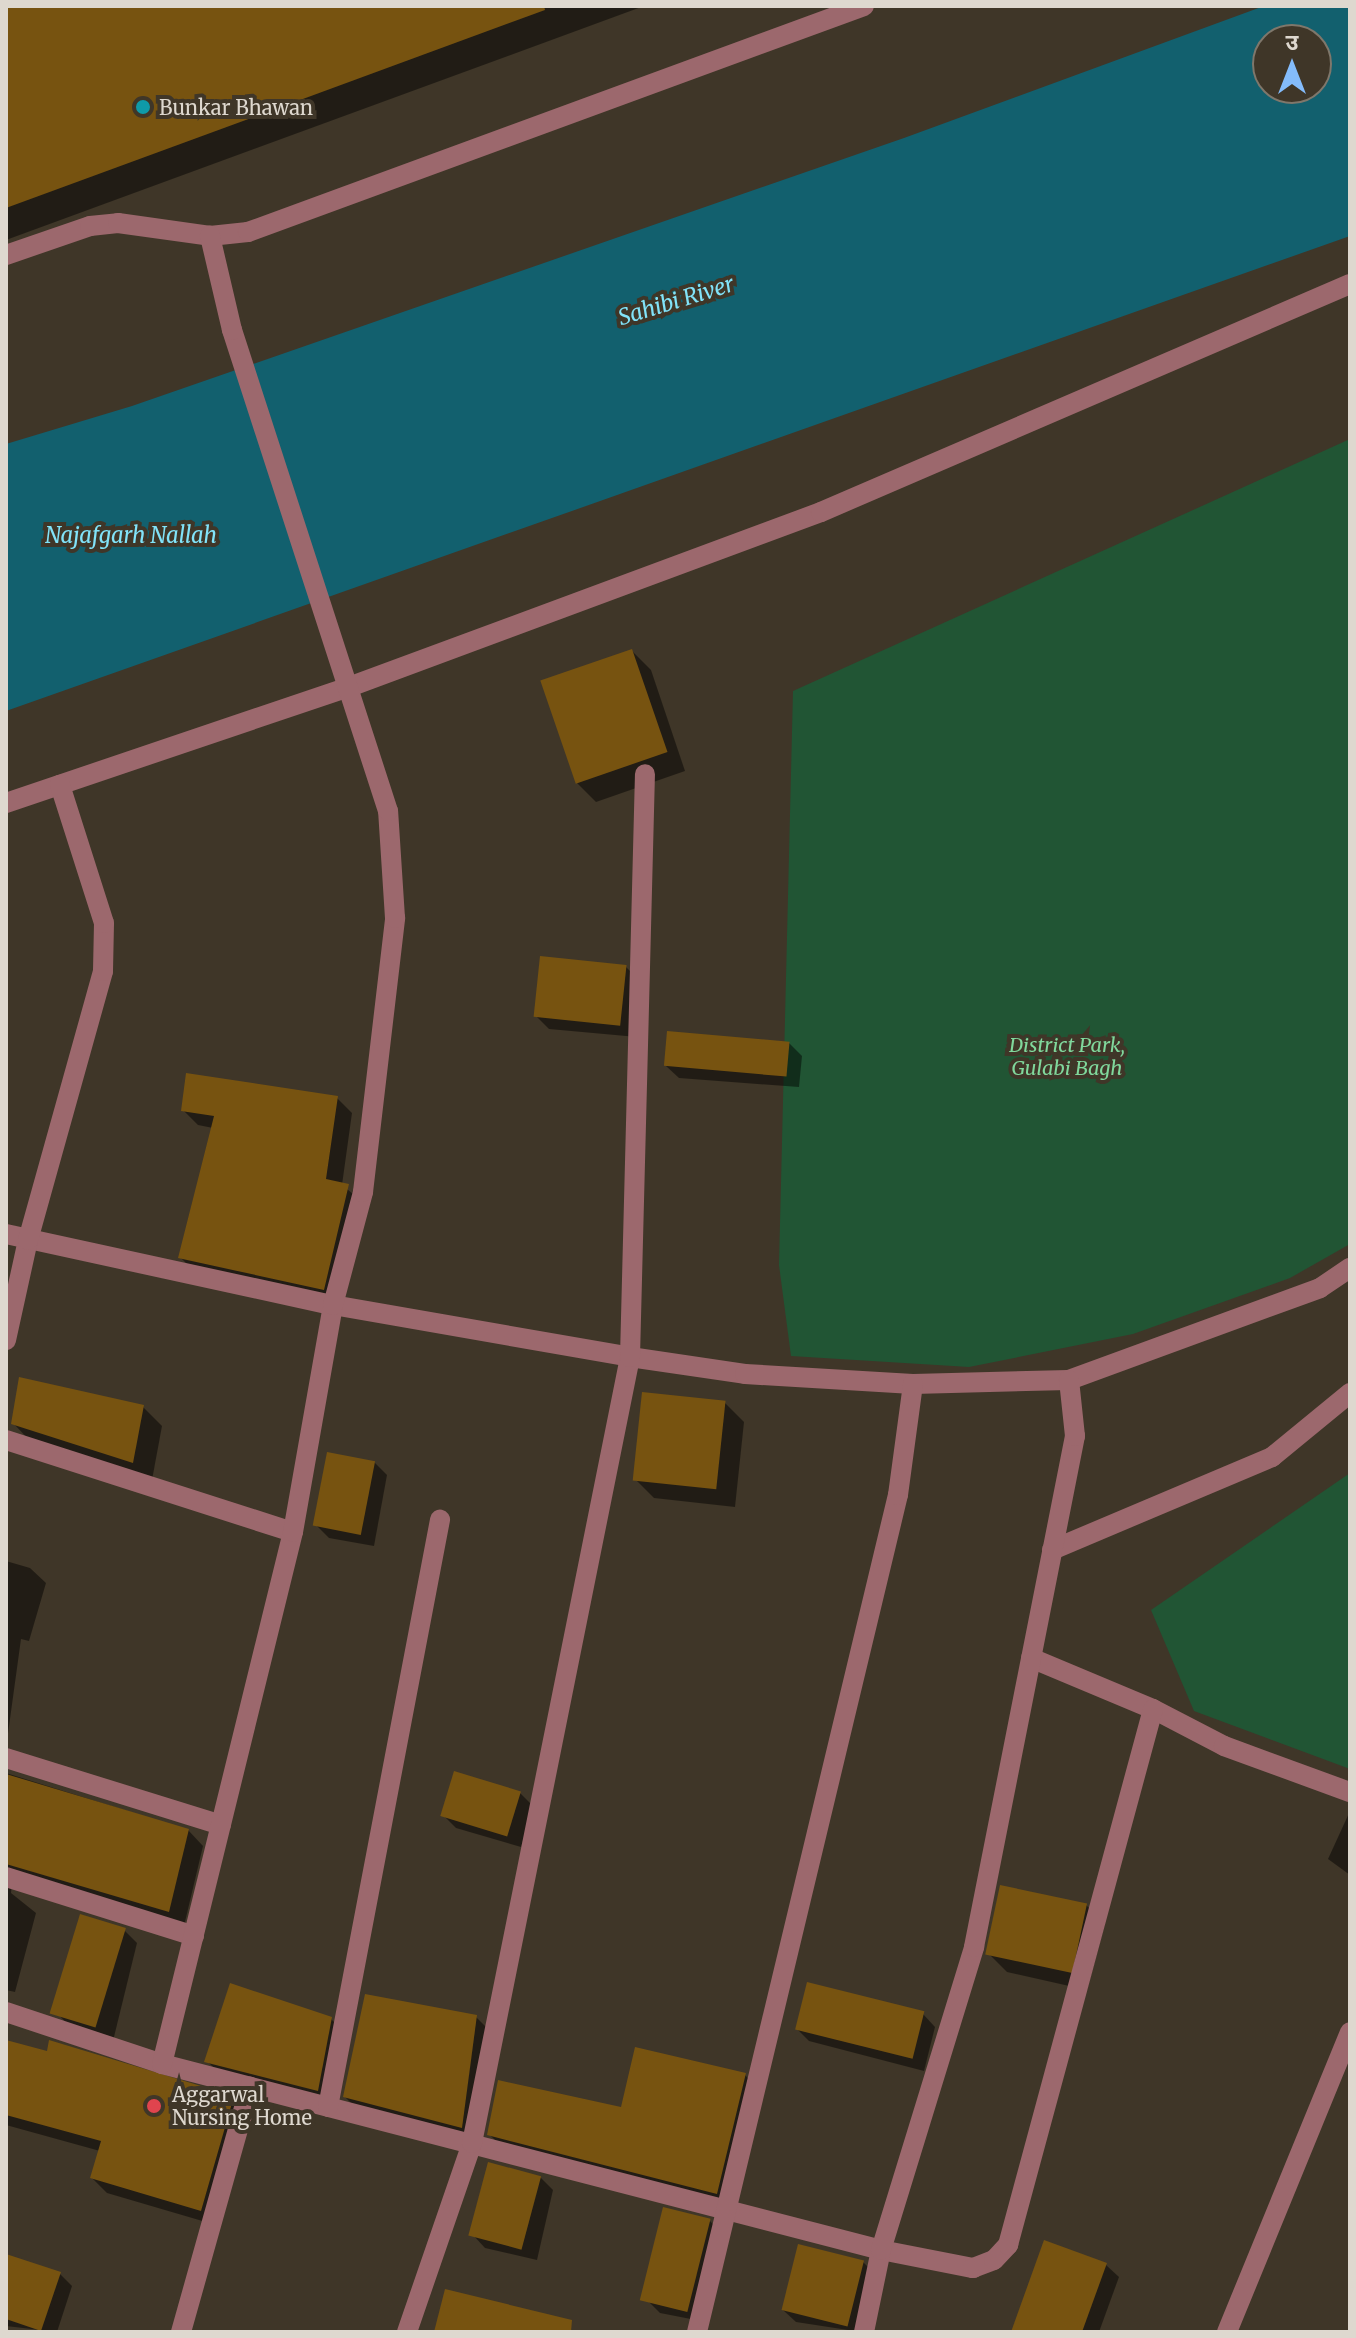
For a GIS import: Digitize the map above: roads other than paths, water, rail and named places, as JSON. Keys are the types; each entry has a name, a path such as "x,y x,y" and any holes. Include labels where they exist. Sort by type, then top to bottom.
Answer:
{"street":[{"path":"6,255 90,226 118,223 210,236 248,232 864,6"},
{"path":"162,2064 293,1532 333,1305 363,1192 395,918 388,811 232,330 210,236"},
{"path":"6,803 349,687 821,512 1350,284"},
{"path":"407,2332 472,2143 630,1357 645,774"},
{"path":"6,1340 28,1240 103,971 104,923 60,785"},
{"path":"6,1234 333,1305 630,1357 745,1374 913,1384 1069,1380 1320,1288 1350,1268"},
{"path":"864,2332 881,2250 974,1947 1075,1436 1069,1380"},
{"path":"697,2332 898,1495 913,1384"},
{"path":"1052,1550 1272,1457 1350,1393"},
{"path":"6,1440 293,1532"},
{"path":"328,2107 440,1520"},
{"path":"1031,1658 1153,1709 1224,1746 1350,1792"},
{"path":"6,2012 162,2064 881,2250 973,2268 994,2260 1008,2245 1153,1709"},
{"path":"6,1758 221,1825"},
{"path":"6,1877 194,1936"},
{"path":"1227,2332 1350,2032"},
{"path":"181,2332 250,2086"}],"water":[{"name":"Najafgarh Nallah","path":"1264,6 1350,6 1350,236 6,711 6,444 132,406 904,138"}],"place":[{"name":"Bunkar Bhawan","path":"143,107"},
{"name":"Aggarwal Nursing Home","path":"154,2106"}],"water label":[{"name":"Sahibi River","path":"676,301"}],"park label":[{"name":"District Park, Gulabi Bagh","path":"1067,1056"}]}
